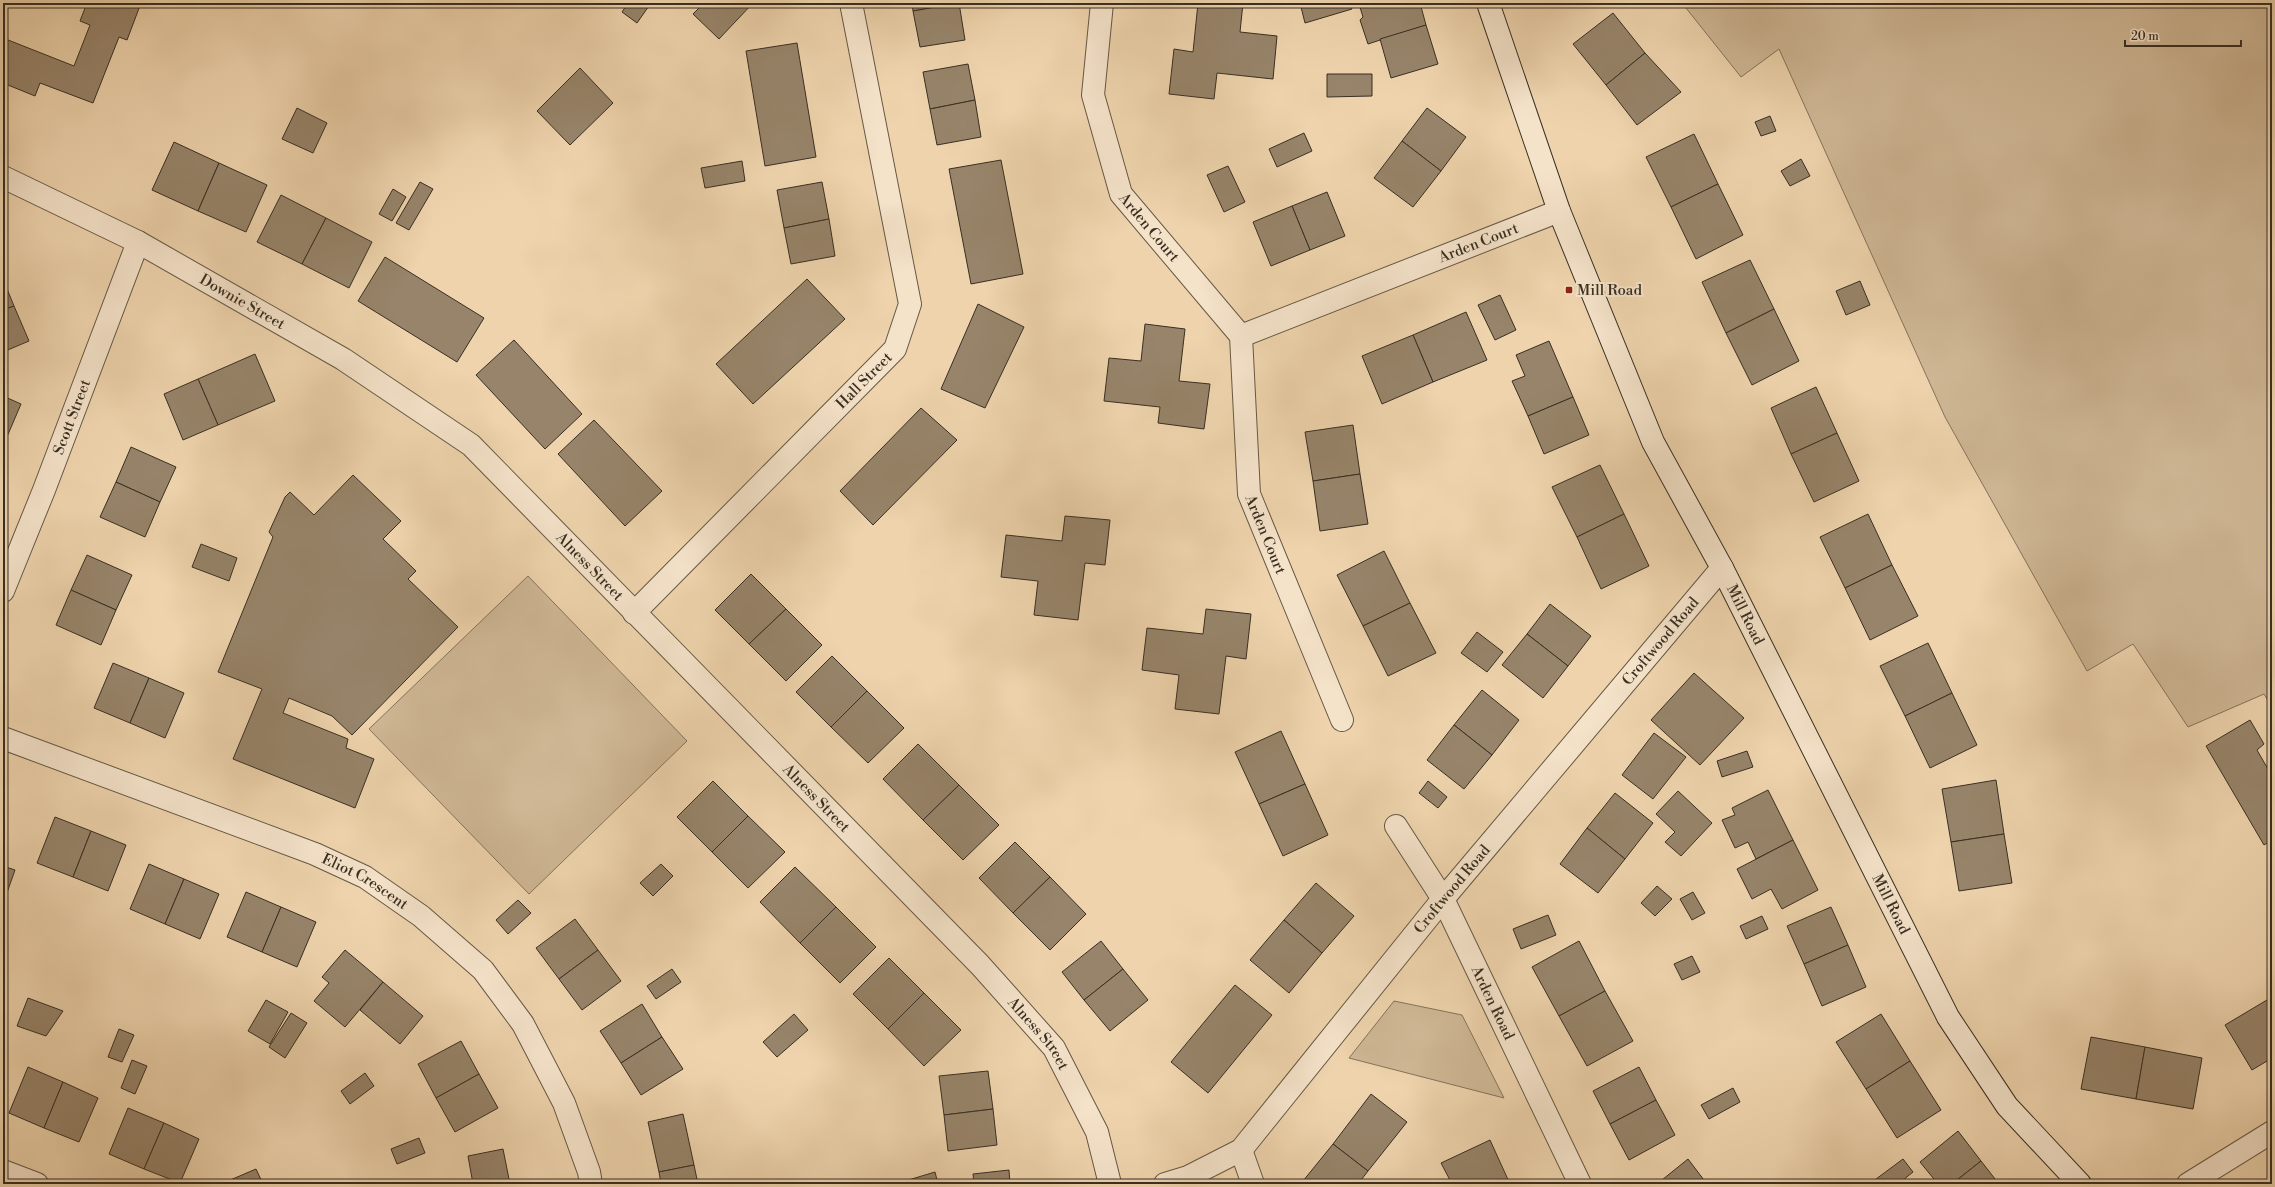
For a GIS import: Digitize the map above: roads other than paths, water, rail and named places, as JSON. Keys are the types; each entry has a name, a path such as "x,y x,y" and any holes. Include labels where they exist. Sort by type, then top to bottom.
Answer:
{"street":[{"name":"Hall Street","path":"634,613 895,349 910,304 851,3"},
{"name":"Arden Court","path":"1102,3 1093,96 1121,194 1241,336 1249,494 1342,720"},
{"name":"Mill Road","path":"1488,3 1559,211 1653,442 1722,568 1948,1017 2007,1106 2080,1184"},
{"name":"Downie Street","path":"3,177 138,242 344,359 471,446"},
{"name":"Arden Court","path":"1241,336 1559,211"},
{"name":"Scott Street","path":"3,591 44,490 138,242"},
{"name":"Alness Street","path":"471,446 980,965 1054,1048 1097,1132 1110,1184"},
{"name":"Croftwood Road","path":"1165,1184 1188,1177 1241,1150 1443,899 1722,568"},
{"name":"Eliot Crescent","path":"3,738 315,854 364,876 422,916 483,970 523,1024 564,1103 589,1172 591,1184"},
{"name":"Arden Road","path":"1396,826 1443,899 1580,1184"},
{"path":"2188,1184 2272,1132"},
{"path":"1241,1150 1253,1184"},
{"path":"3,1171 37,1184"}],"place":[{"name":"Mill Road","path":"1569,290"}]}
